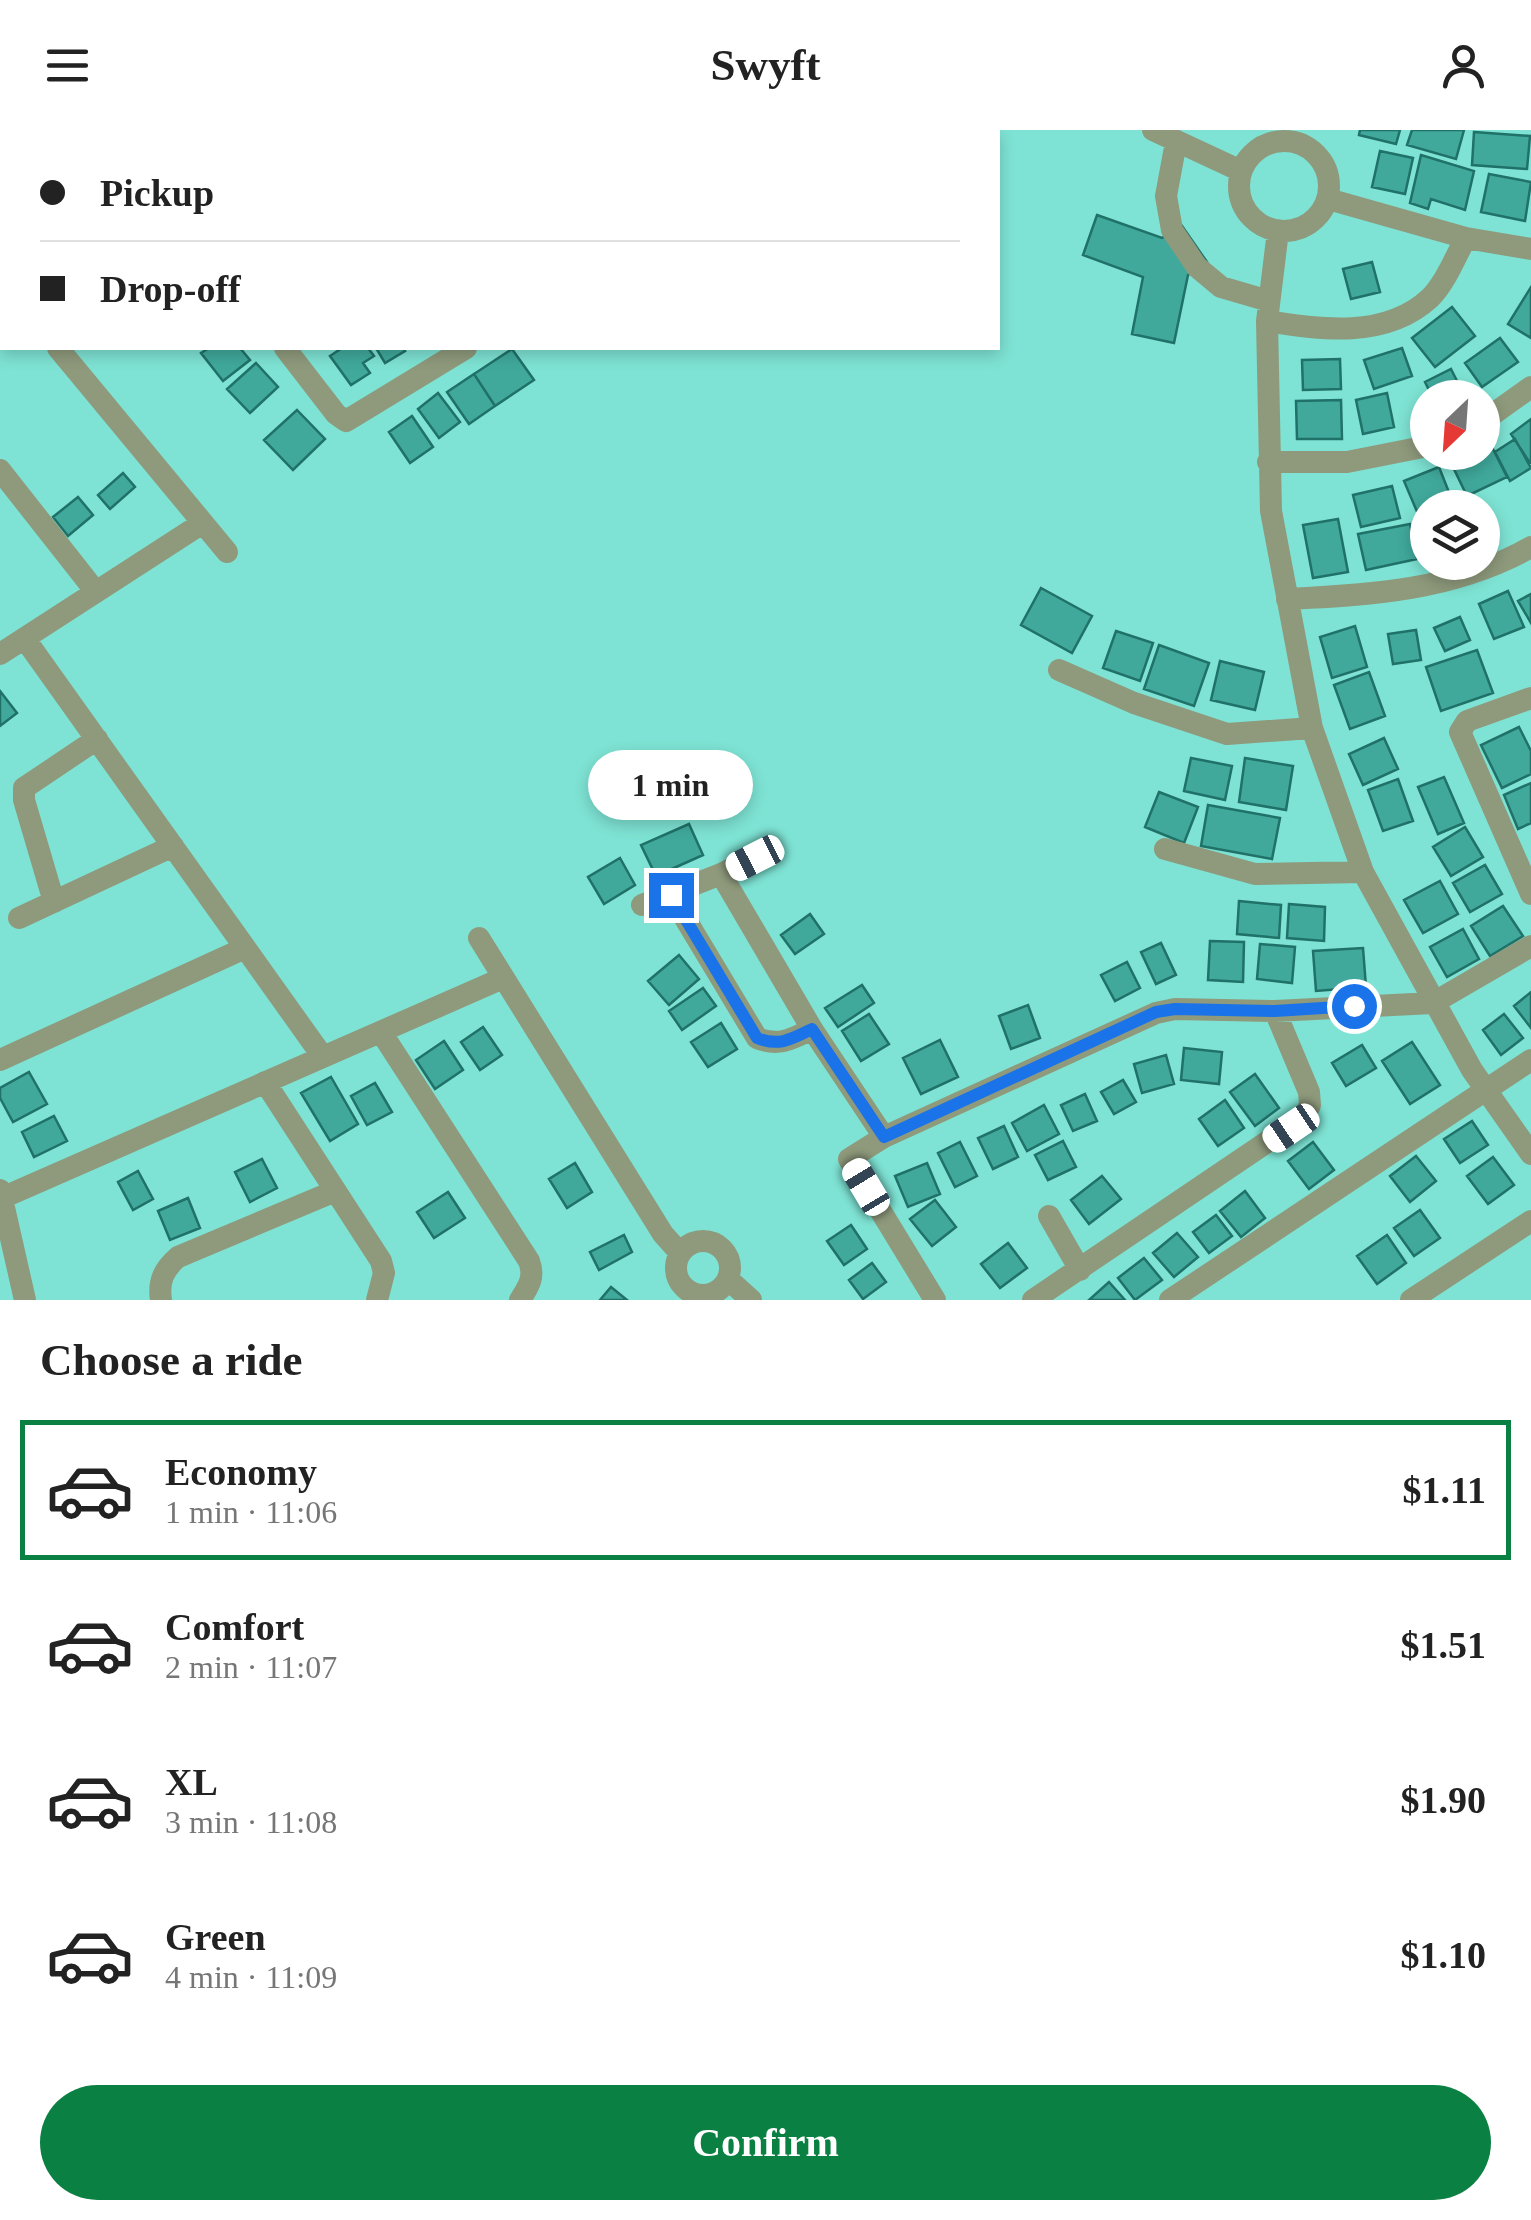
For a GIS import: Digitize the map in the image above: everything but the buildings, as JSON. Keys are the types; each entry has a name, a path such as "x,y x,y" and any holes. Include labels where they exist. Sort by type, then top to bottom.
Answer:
{"street":[{"path":"1153,130 1240,171"},
{"path":"1305,138 1325,167 1328,199 1309,224 1278,232 1262,226 1241,202 1240,171 1259,148 1305,138"},
{"path":"1176,142 1166,196 1172,230 1197,267 1221,287 1304,327 1351,329 1379,325 1407,313 1429,298 1466,238"},
{"path":"1328,199 1466,238 1531,248"},
{"path":"1278,232 1268,311 1268,462 1272,511 1312,728 1363,872 1433,1002 1486,1090 1531,1154"},
{"path":"60,350 228,552"},
{"path":"287,350 336,414 346,421 463,350"},
{"path":"1500,409 1531,387"},
{"path":"1268,462 1346,462 1410,450"},
{"path":"0,470 96,592"},
{"path":"0,654 201,524"},
{"path":"1287,599 1429,587 1490,567 1531,547"},
{"path":"25,639 323,1057"},
{"path":"1059,670 1151,709 1227,734 1312,728"},
{"path":"1531,698 1467,721 1460,732 1531,894"},
{"path":"54,902 24,800 24,788 96,739"},
{"path":"18,918 173,846"},
{"path":"1165,849 1255,874 1363,872"},
{"path":"642,905 755,858"},
{"path":"722,874 812,1029 884,1137"},
{"path":"671,895 757,1038 772,1044 812,1029"},
{"path":"478,938 663,1234 680,1253"},
{"path":"935,1300 849,1158 884,1137 1156,1012 1275,1011 1433,1002 1531,946"},
{"path":"0,1060 246,948"},
{"path":"24,1300 1,1194 503,978"},
{"path":"1033,1300 1304,1117 1310,1105 1309,1092 1275,1011"},
{"path":"380,1032 530,1261 530,1284 520,1300"},
{"path":"1170,1300 1531,1060"},
{"path":"265,1082 381,1261 384,1273 377,1300"},
{"path":"161,1300 162,1276 178,1256 335,1191"},
{"path":"1049,1216 1080,1270"},
{"path":"1411,1300 1531,1221"},
{"path":"694,1242 717,1246 731,1264 728,1280 710,1295 681,1294 676,1272 680,1253 694,1242"},
{"path":"728,1280 751,1300"}],"route":[{"path":"671,895 757,1038 772,1044 812,1029 884,1137 1156,1012 1354,1006"}]}
